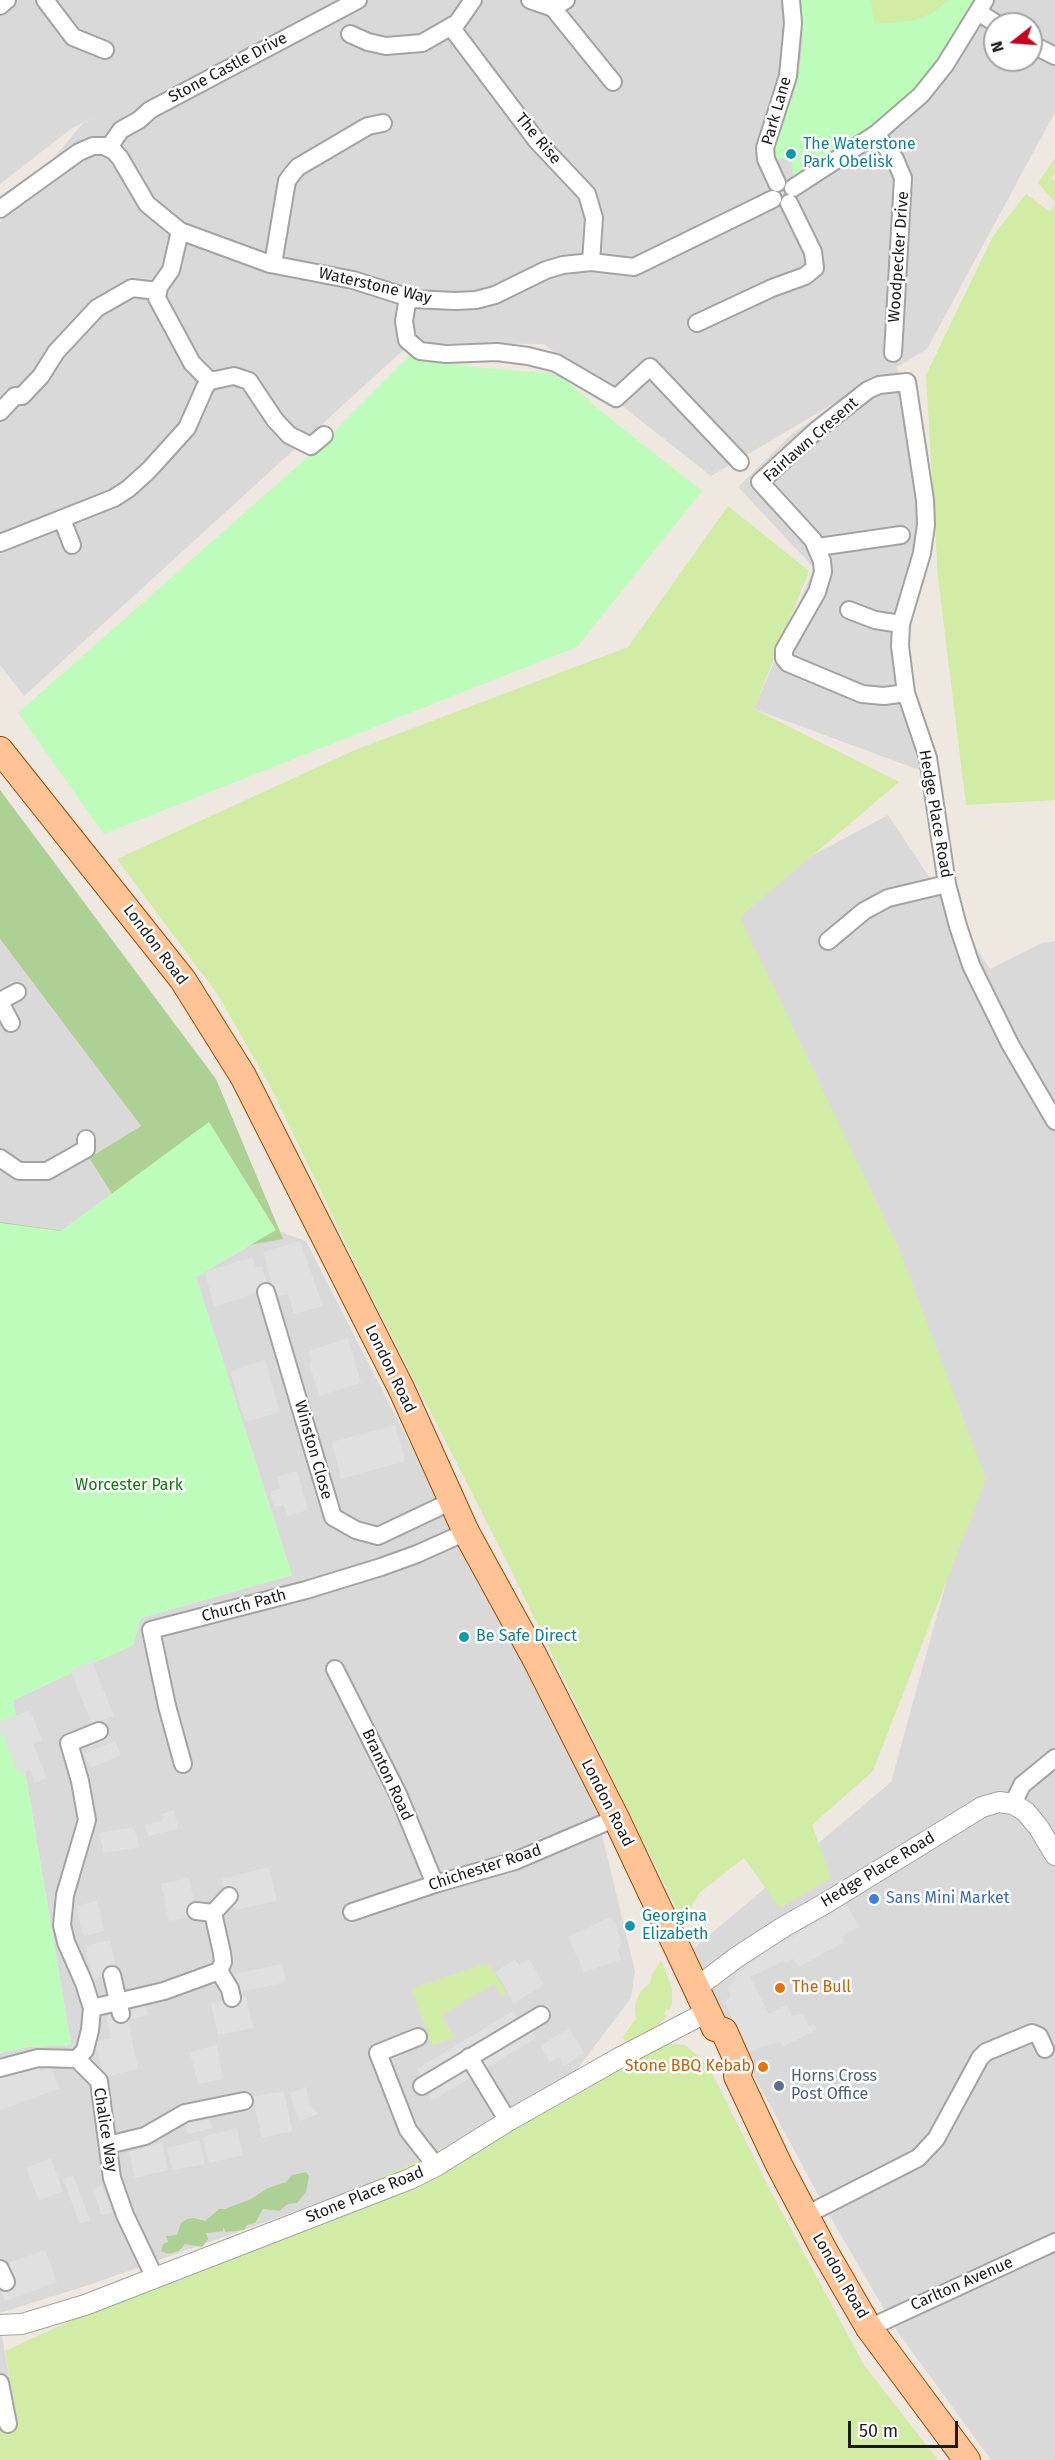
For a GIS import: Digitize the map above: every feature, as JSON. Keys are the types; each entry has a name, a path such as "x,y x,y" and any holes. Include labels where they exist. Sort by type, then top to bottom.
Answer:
{"main road":[{"name":"London Road","path":"0,750 183,980 243,1076 400,1388 466,1532 534,1656 616,1818 711,2020 724,2031 740,2067 737,2076 770,2147 869,2328 967,2460"}],"street":[{"path":"0,6 7,0"},
{"path":"45,0 73,37 105,50"},
{"name":"Stone Castle Drive","path":"110,147 121,130 139,120 150,110 358,0"},
{"path":"350,34 372,44 401,46 426,41 450,27 473,0"},
{"path":"530,0 559,4 613,82"},
{"name":"Park Lane","path":"697,323 772,288 805,276 815,268 813,252 766,159 765,148 767,135 782,99 788,76 793,33 791,0"},
{"name":"Waterstone Way","path":"110,147 120,158 147,204 180,231 273,264 353,280 408,297 434,301 476,300 508,290 550,268 591,262 634,267 783,193 876,134 921,96 945,65 981,6"},
{"name":"The Rise","path":"450,27 537,141 587,194 594,218 591,262"},
{"path":"273,264 287,181 291,174 298,167 368,126 383,123"},
{"name":"Woodpecker Drive","path":"876,134 896,159 903,178 893,353"},
{"path":"0,209 79,152 96,145 110,147"},
{"path":"180,231 171,270 158,291 158,303 192,363 210,381"},
{"path":"0,412 15,396 22,396 35,383 44,373 56,352 97,308 132,288 158,291"},
{"path":"408,297 404,321 406,340 420,351 446,354 497,352 528,356 556,363 616,398 650,367 740,462"},
{"path":"0,543 114,498 142,478 187,428 205,387 210,381 230,376 243,378 252,383 272,417 289,435 311,446 324,435"},
{"name":"Fairlawn Cresent","path":"818,547 760,482 818,429 868,390 879,385 907,382"},
{"name":"Hedge Place Road","path":"907,382 925,501 926,525 922,553 901,624 900,646 906,693 928,758 947,884 971,965 1010,1044 1055,1121"},
{"path":"62,519 72,545"},
{"path":"901,535 818,547 823,572 817,592 784,650 784,658 788,663 862,694 884,696 906,693"},
{"path":"849,610 874,620 901,624"},
{"path":"828,941 864,911 888,898 947,884"},
{"path":"11,1023 0,1002 17,992"},
{"path":"0,1158 20,1171 49,1171 87,1148 86,1139"},
{"name":"Winston Close","path":"266,1292 333,1518 356,1530 378,1536 452,1502"},
{"name":"Church Path","path":"183,1764 151,1630 362,1573 417,1554 466,1532"},
{"name":"Branton Road","path":"335,1669 398,1794 435,1884"},
{"path":"0,2068 38,2058 77,2059 85,2050 92,2008 66,1942 62,1925 65,1895 87,1820 80,1781 69,1743 99,1731"},
{"path":"1055,1758 1022,1785 1013,1804 1026,1812 1039,1828 1055,1855"},
{"name":"Hedge Place Road","path":"696,1988 777,1930 982,1807 999,1802 1013,1804"},
{"name":"Chichester Road","path":"352,1912 435,1884 515,1861 616,1818"},
{"path":"213,1913 230,1896"},
{"path":"196,1911 213,1913"},
{"path":"92,2008 119,2008 219,1971 223,1962 213,1913"},
{"path":"219,1971 233,1991"},
{"path":"112,1975 119,2008"},
{"path":"422,2086 541,2015"},
{"name":"Stone Place Road","path":"0,2325 18,2325 74,2308 410,2179 619,2058 711,2020"},
{"path":"806,2215 918,2158 936,2139 980,2058 986,2052 1032,2033 1039,2036 1046,2049"},
{"path":"418,2037 378,2053 408,2130 436,2166"},
{"path":"469,2057 508,2121"},
{"name":"Chalice Way","path":"77,2059 99,2081 112,2178 125,2215 155,2278"},
{"path":"108,2145 144,2137 185,2113 244,2101"},
{"name":"Carlton Avenue","path":"869,2328 1055,2242"},
{"path":"0,2382 8,2424"}],"shaded area":[{"path":"0,0 1055,0 1055,112 927,349 897,367 910,430 918,537 900,688 922,771 754,709 814,568 738,487 793,433 877,378 711,476 544,344 411,343 24,696 0,665 0,222 83,123 95,116 71,129 0,184"},
{"path":"888,815 990,969 1042,943 1055,941 1055,2460 991,2460 897,2331 829,2215 688,1953 891,1782 971,1492 716,907"},
{"path":"0,939 141,1126 89,1158 112,1194 61,1231 0,1223"},
{"path":"276,1230 306,1241 595,1806 635,1971 631,1998 572,2076 413,2169 95,2283 0,2313 0,2053 28,2047 71,2045 13,1700 133,1645 141,1618 292,1575 196,1277"},
{"path":"300,1241 323,1306 294,1314 288,1294 276,1297 263,1252"},
{"path":"253,1257 256,1268 262,1266 269,1289 214,1307 205,1272"},
{"path":"348,1338 361,1383 319,1396 309,1363 312,1362 309,1351"},
{"path":"265,1360 280,1412 245,1422 230,1371"},
{"path":"395,1425 405,1461 341,1479 332,1442"},
{"path":"297,1471 308,1510 287,1516 284,1505 274,1507 270,1492 280,1488 277,1477"},
{"path":"92,1661 114,1716 92,1724 70,1670"},
{"path":"30,1710 42,1740 33,1744 47,1778 35,1783 30,1770 19,1774 0,1728 0,1721"},
{"path":"115,1741 121,1755 91,1768 84,1754"},
{"path":"174,1810 178,1829 148,1836 145,1825 162,1821 161,1814"},
{"path":"134,1827 139,1847 104,1853 99,1833"},
{"path":"269,1867 277,1901 235,1910 233,1900 224,1890 222,1879"},
{"path":"189,1878 197,1916 169,1921 161,1884"},
{"path":"97,1901 104,1931 83,1936 76,1906"},
{"path":"844,1901 859,1927 841,1937 844,1942 799,1967 793,1959 750,1977 769,2014 787,2005 792,2016 803,2014 809,2026 814,2024 817,2030 783,2047 780,2041 748,2052 724,2001 731,1997 727,1988 736,1979 735,1975 781,1940 783,1943 834,1912 833,1908"},
{"path":"610,1917 616,1924 622,1943 618,1950 621,1960 584,1972 568,1937"},
{"path":"110,1940 117,1973 93,1979 85,1946"},
{"path":"515,1959 519,1965 529,1959 544,1984 514,2003 496,1972"},
{"path":"282,1964 286,1982 239,1992 235,1974"},
{"path":"246,1996 253,2028 218,2035 211,2003"},
{"path":"146,2006 148,2015 128,2020 138,2069 103,2077 96,2042 111,2038 106,2017"},
{"path":"513,2011 518,2020 530,2028 536,2038 432,2101 417,2069"},
{"path":"569,2028 584,2053 564,2066 559,2057 550,2063 540,2046"},
{"path":"217,2045 223,2079 198,2084 190,2052"},
{"path":"37,2064 41,2071 51,2067 59,2089 0,2110 0,2071"},
{"path":"306,2087 309,2103 318,2114 299,2121 290,2093"},
{"path":"284,2091 292,2131 262,2138 252,2097"},
{"path":"209,2119 212,2128 188,2134 186,2124"},
{"path":"237,2128 243,2155 209,2163 203,2137"},
{"path":"199,2140 205,2164 172,2170 167,2148"},
{"path":"162,2143 168,2170 135,2178 129,2152"},
{"path":"51,2158 63,2191 39,2201 26,2168"},
{"path":"73,2175 90,2220 80,2224 63,2179"},
{"path":"102,2186 112,2212 102,2215 93,2190"},
{"path":"45,2250 57,2282 5,2301 0,2289 0,2266"},
{"path":"0,2324 17,2424 0,2429"}],"green space":[{"path":"797,0 871,0 874,24 912,21 930,14 949,0 977,0 971,13 926,79 877,124 803,173 793,177 792,163 782,158 773,162 769,151 786,102 793,98 799,73 796,67 801,60 803,36 799,32"},
{"path":"871,0 949,0 930,14 912,21 874,24"},
{"path":"1055,158 1055,173 1051,178 1055,181 1055,202 1038,183"},
{"path":"1026,194 1050,212 1055,204 1055,800 966,805 938,577 926,375 993,236"},
{"path":"409,356 473,367 559,374 602,412 702,491 577,647 104,834 18,713 318,448"},
{"path":"728,506 809,571 754,709 899,782 740,917 900,1251 986,1479 873,1771 812,1825 831,1878 780,1908 744,1858 699,1893 683,1922 505,1558 368,1289 271,1088 218,995 117,859 355,750 628,647"},
{"path":"0,790 216,1079 283,1239 190,1256 0,1438 0,1222 64,1231 112,1194 89,1158 141,1126 0,939"},
{"name":"Worcester Park","path":"209,1122 276,1230 196,1277 292,1575 141,1618 133,1645 13,1700 71,2045 28,2047 0,2053 0,1223 61,1231"},
{"path":"660,1961 672,1989 672,2006 669,2010 666,2009 664,2014 667,2016 659,2024 627,2044 623,2037 636,2018 635,2005 641,1991 650,1983"},
{"path":"484,1964 489,1965 507,1993 502,1996 494,1984 441,2015 454,2038 432,2045 412,1989"},
{"path":"669,2044 685,2045 708,2065 771,2192 864,2365 938,2460 0,2460 0,2429 17,2423 5,2351"},
{"path":"306,2172 309,2176 306,2192 297,2203 288,2204 279,2211 263,2209 255,2223 247,2225 244,2230 226,2232 223,2227 223,2231 206,2233 208,2239 202,2247 185,2244 179,2251 168,2254 161,2251 163,2244 168,2242 166,2236 177,2235 181,2223 187,2219 205,2221 219,2209 251,2199 268,2188 286,2182 292,2175"}],"place":[{"name":"The Waterstone Park Obelisk","path":"791,154"},
{"name":"Be Safe Direct","path":"464,1637"},
{"name":"Sans Mini Market","path":"874,1899"},
{"name":"Georgina Elizabeth","path":"630,1926"},
{"name":"The Bull","path":"780,1988"},
{"name":"Stone BBQ Kebab","path":"763,2067"},
{"name":"Horns Cross Post Office","path":"779,2086"}]}
